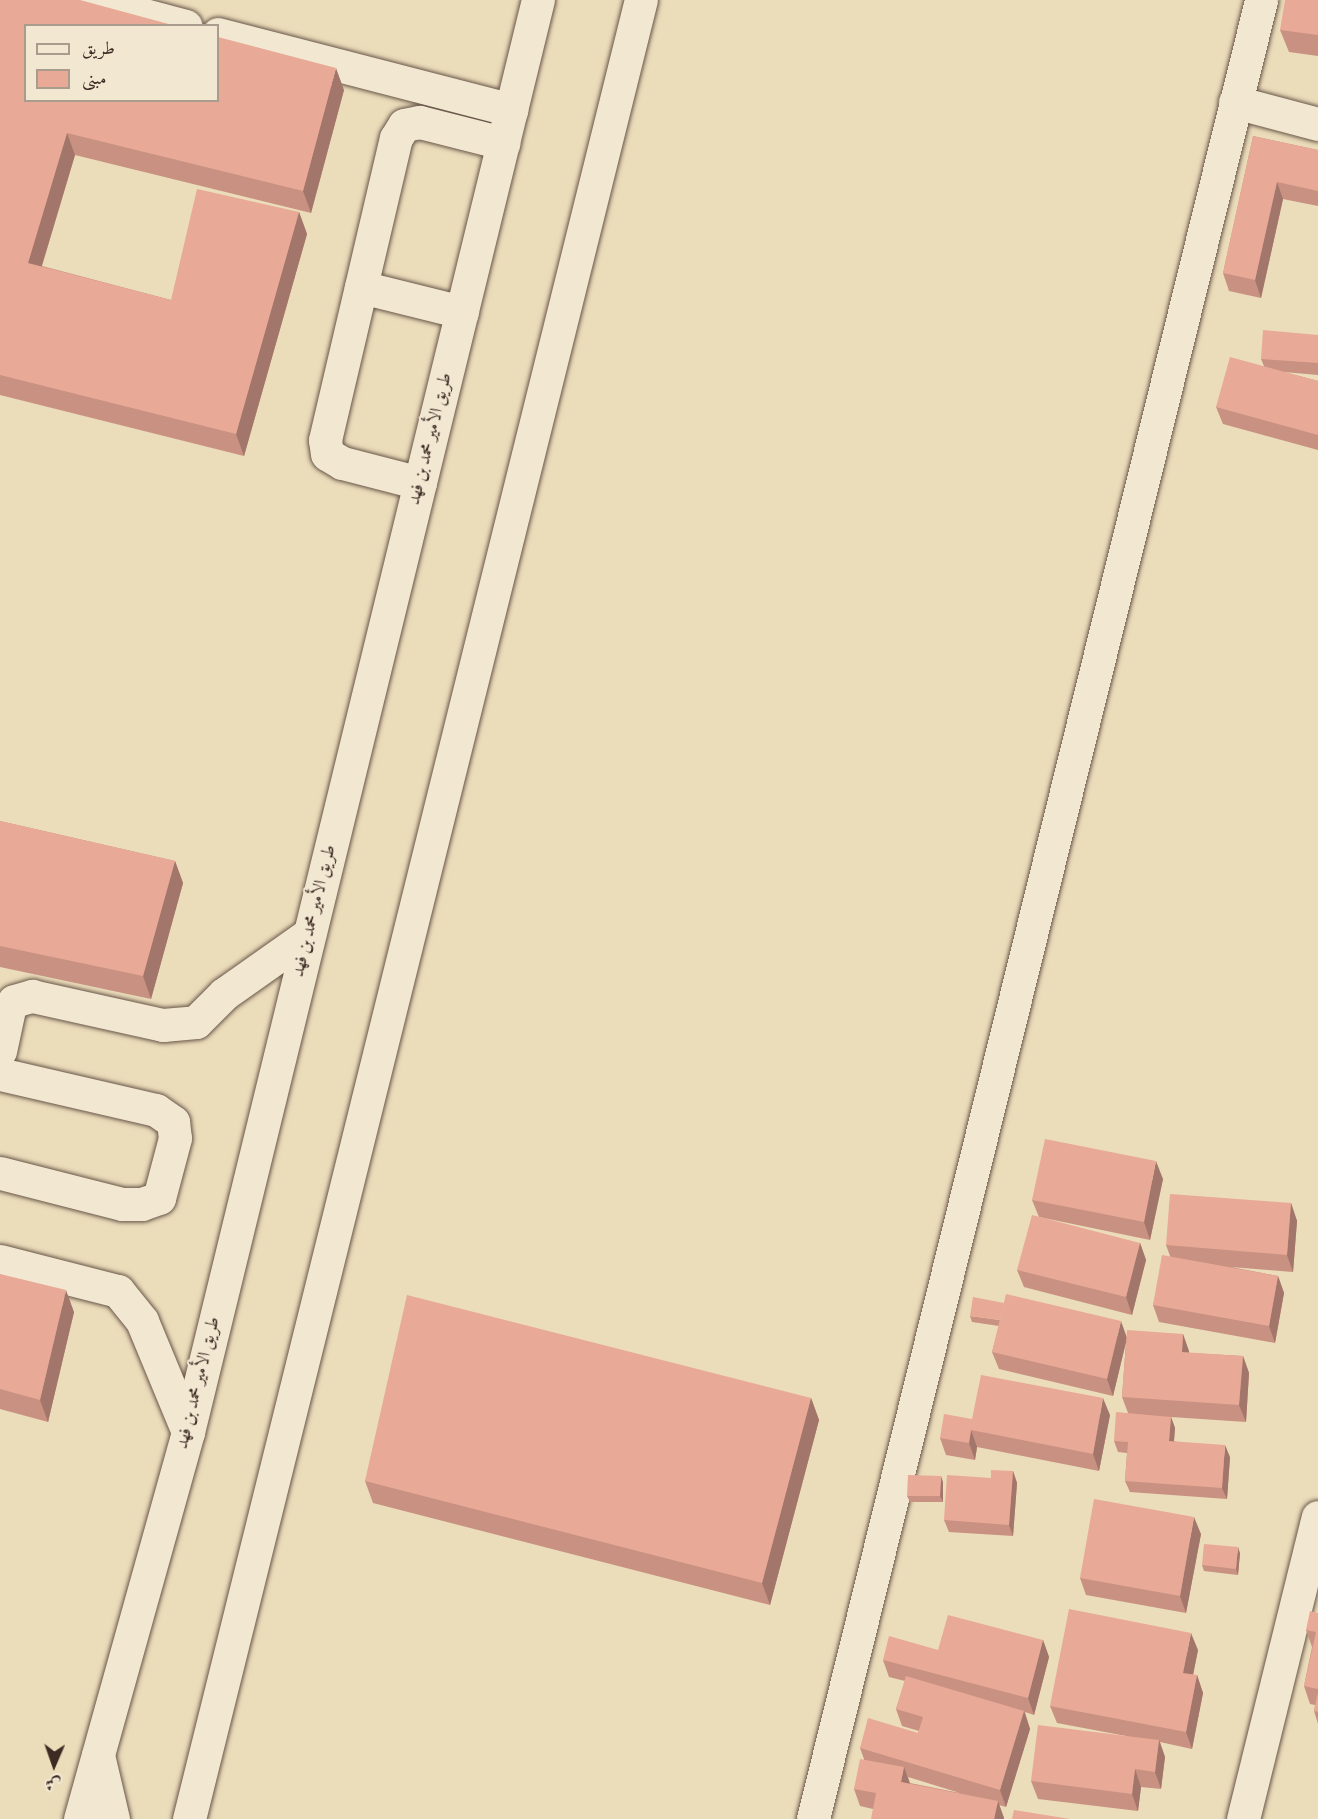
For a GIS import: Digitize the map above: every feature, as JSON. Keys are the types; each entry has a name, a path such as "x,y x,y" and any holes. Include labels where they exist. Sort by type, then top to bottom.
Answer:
{"street":[{"path":"88,0 178,24"},
{"name":"طريق الأمير محمد بن فهد","path":"79,1815 188,1432 538,0"},
{"path":"189,1819 641,0"},
{"path":"813,1819 1261,0"},
{"path":"219,34 511,110"},
{"path":"1235,102 1318,124"},
{"path":"420,483 342,463 327,454 325,440 396,138 404,125 420,122 503,143"},
{"path":"361,287 462,312"},
{"path":"0,1050 9,1009 14,1001 32,996 163,1025 196,1022 224,994 309,934"},
{"path":"0,1074 156,1110 173,1122 175,1138 159,1198 142,1204 122,1204 0,1173"},
{"path":"0,1261 118,1291 142,1321 188,1432"},
{"path":"1243,1819 1318,1517"},
{"path":"97,1754 113,1819"}],"building":[{"path":"0,0 80,0 169,24 24,24 24,102 219,102 219,37 336,68 303,191 67,133 28,263 171,300 197,189 299,212 236,434 0,375"},
{"path":"1285,0 1318,0 1318,35 1280,30"},
{"path":"1253,136 1318,150 1318,191 1277,182 1255,280 1223,273"},
{"path":"1263,330 1318,335 1318,363 1261,359"},
{"path":"1230,357 1318,381 1318,435 1216,407"},
{"path":"0,821 175,861 143,976 0,946"},
{"path":"1045,1139 1156,1161 1144,1222 1032,1200"},
{"path":"1170,1194 1291,1203 1287,1255 1166,1245"},
{"path":"1032,1215 1140,1243 1126,1297 1017,1270"},
{"path":"1162,1255 1278,1276 1269,1326 1153,1305"},
{"path":"0,1274 66,1290 40,1400 0,1389"},
{"path":"1006,1294 1121,1321 1107,1379 992,1352"},
{"path":"407,1295 811,1398 762,1583 365,1481"},
{"path":"973,1297 1004,1303 1000,1320 970,1316"},
{"path":"1127,1330 1183,1334 1182,1352 1243,1356 1239,1405 1122,1397"},
{"path":"981,1375 1103,1398 1093,1454 971,1430 969,1443 940,1438 944,1414 972,1419"},
{"path":"1116,1412 1171,1417 1169,1441 1225,1445 1222,1488 1125,1481 1128,1442 1114,1441"},
{"path":"991,1470 1013,1471 1009,1525 944,1520 947,1475 991,1478"},
{"path":"908,1475 941,1476 940,1496 907,1496"},
{"path":"1094,1499 1194,1517 1180,1596 1080,1578"},
{"path":"1204,1544 1238,1547 1236,1569 1202,1565"},
{"path":"1069,1609 1191,1633 1183,1673 1197,1675 1186,1732 1050,1706"},
{"path":"1310,1611 1318,1613 1318,1689 1304,1686 1316,1632 1306,1630"},
{"path":"948,1615 1043,1640 1028,1698 883,1660 889,1636 938,1650"},
{"path":"906,1676 1024,1711 1000,1790 860,1748 868,1718 918,1733 923,1717 896,1709"},
{"path":"1318,1692 1318,1712 1314,1711"},
{"path":"1038,1725 1159,1740 1155,1772 1135,1769 1132,1794 1031,1781"},
{"path":"860,1759 904,1767 901,1782 998,1801 994,1819 871,1819 876,1793 854,1789"},
{"path":"1014,1810 1070,1819 1012,1819"}]}
